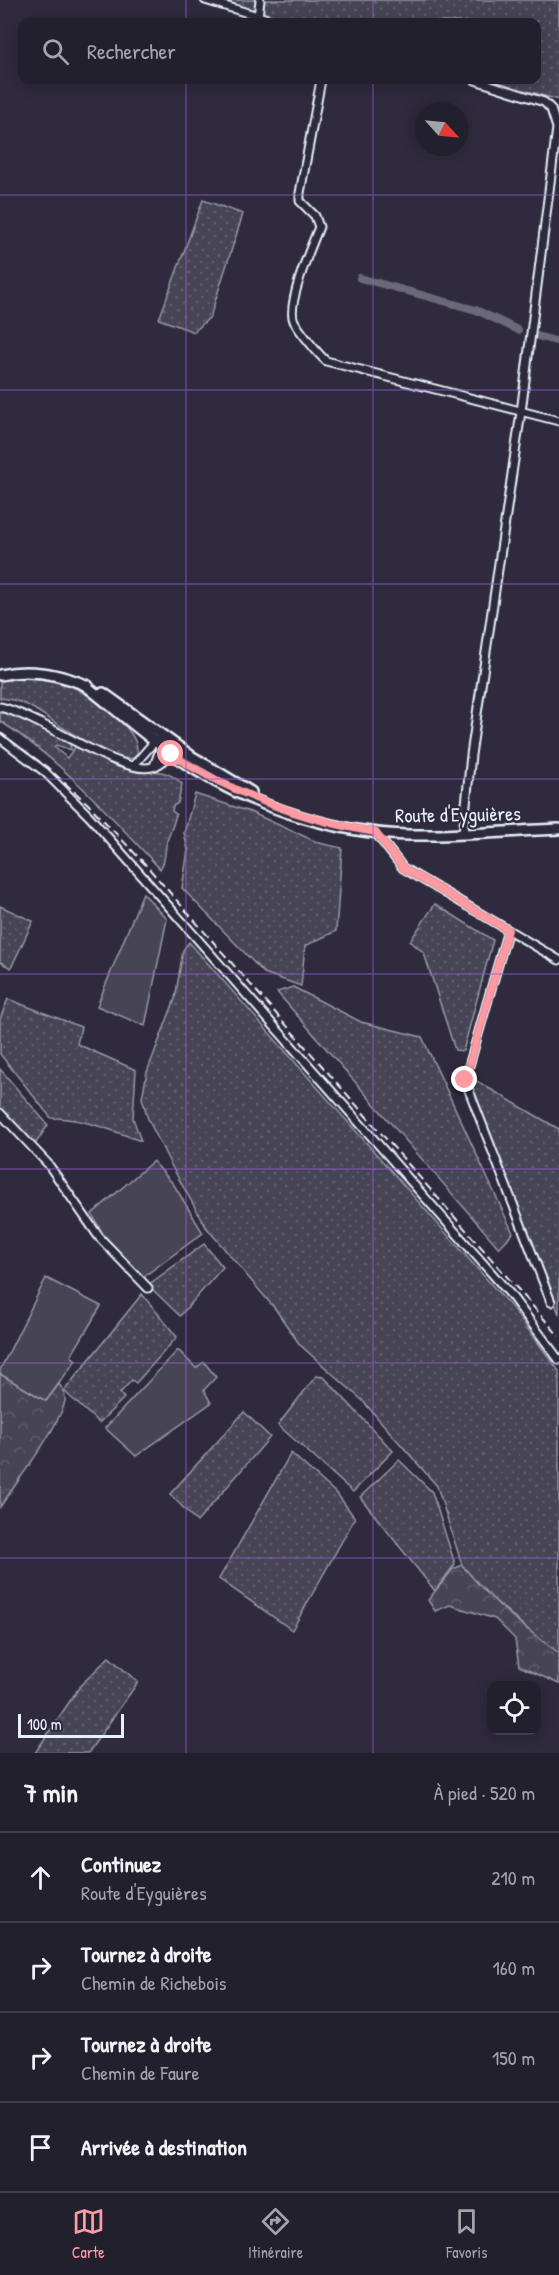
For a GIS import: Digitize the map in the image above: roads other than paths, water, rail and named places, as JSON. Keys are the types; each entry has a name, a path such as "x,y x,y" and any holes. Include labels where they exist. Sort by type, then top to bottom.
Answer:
{"main road":[{"name":"Route d'Eyguières","path":"0,675 40,673 66,677 105,694 160,741 171,754 231,789 330,825 408,835 559,829"},
{"name":"Route d'Eyguières","path":"160,741 289,812"}],"street":[{"path":"205,0 262,18"},
{"path":"258,17 260,0"},
{"path":"320,84 300,193 300,201 315,216 319,227 307,252 292,309 293,320 306,335 314,350 326,361 559,421"},
{"path":"463,834 471,754 521,412 556,136 555,117 551,109 536,98 489,84"},
{"path":"551,109 559,102"},
{"path":"0,707 39,721 112,760 144,768 154,766 171,754"},
{"path":"0,738 45,772 90,818 510,1294 559,1360"},
{"path":"134,765 160,741"},
{"path":"154,766 160,741"},
{"path":"375,832 403,868 559,960"},
{"path":"508,930 465,1080 551,1302"},
{"path":"0,1113 48,1164 99,1237 148,1288"}],"waterway":[{"path":"360,278 476,310 518,330"},
{"path":"537,336 559,342"}],"railway":[{"path":"0,733 47,767 88,804 144,863 559,1336"}]}
